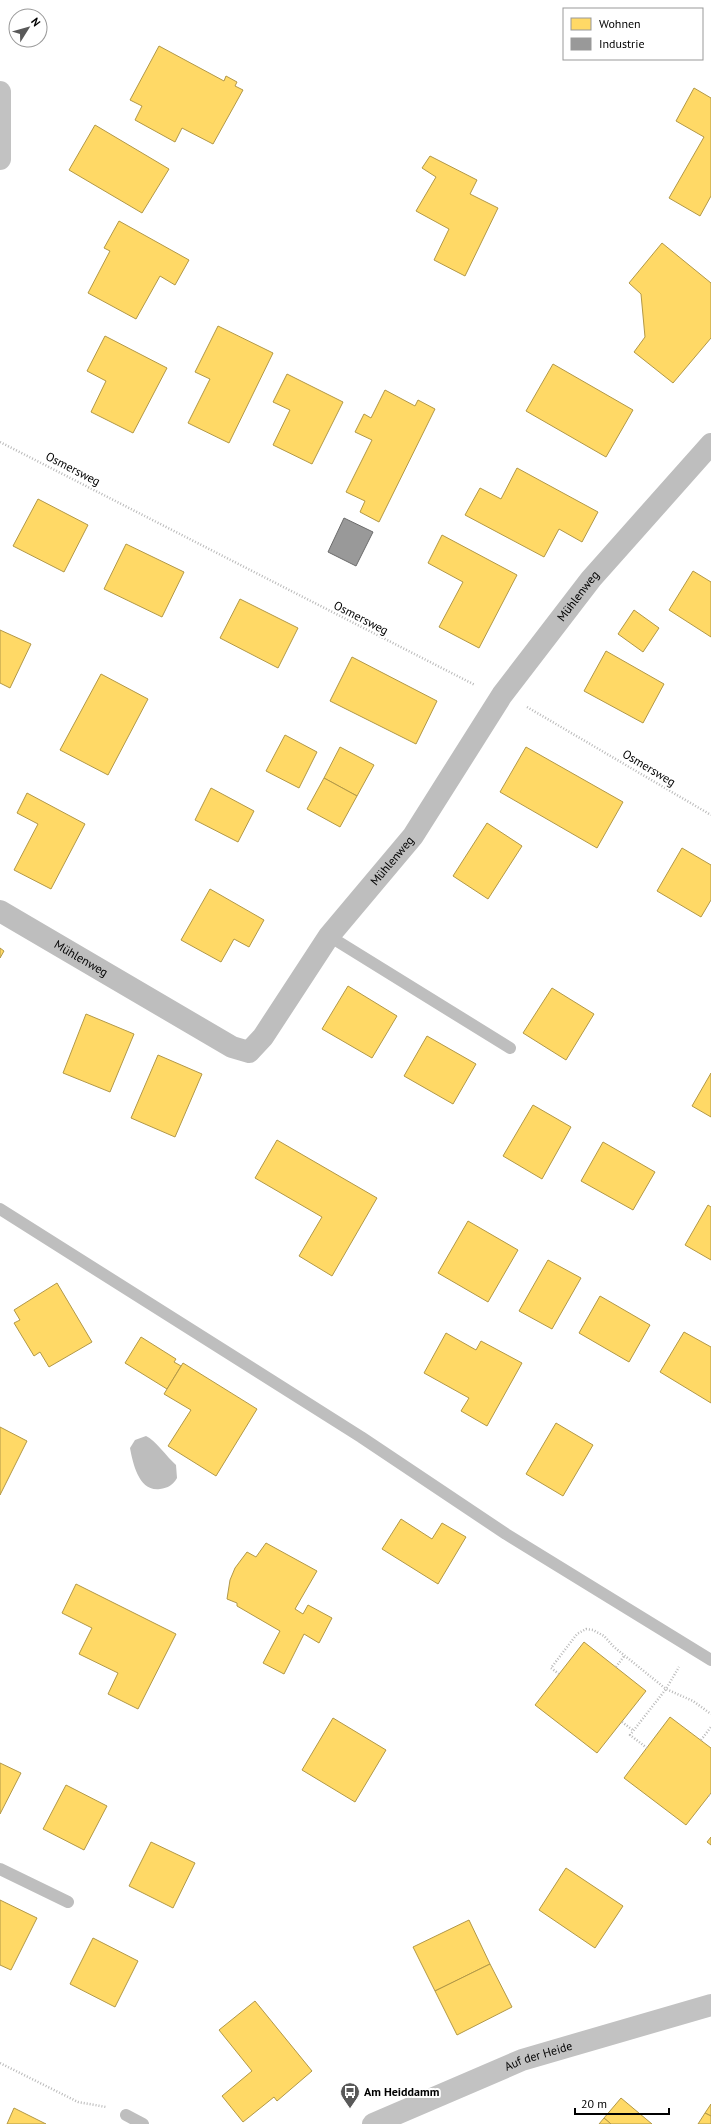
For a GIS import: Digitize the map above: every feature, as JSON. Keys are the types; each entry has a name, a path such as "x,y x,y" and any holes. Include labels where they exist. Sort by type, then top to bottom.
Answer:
{"street":[{"path":"0,92 0,159"},
{"name":"Mühlenweg","path":"0,911 232,1047 249,1052 263,1037 329,936 413,836 502,696 591,579 711,444"},
{"name":"Auf der Heide","path":"373,2124 522,2060 711,2004"}],"lane":[{"path":"329,936 510,1048"},
{"path":"0,1209 361,1437 506,1534 711,1660"},
{"path":"0,1869 68,1902"},
{"path":"126,2115 143,2124"}],"path":[{"name":"Osmersweg","path":"0,442 469,683 522,703 711,815"},
{"path":"559,1674 551,1668 577,1634 586,1629 593,1630 604,1636 666,1689 693,1701 711,1714"},
{"path":"647,1748 630,1735 666,1689 690,1648"},
{"path":"616,1667 625,1655"},
{"path":"622,1722 634,1730"},
{"path":"701,1740 711,1727"},
{"path":"0,2063 78,2102 111,2108 126,2115"}],"shaded area":[{"path":"146,1436 150,1438 176,1465 177,1478 174,1483 168,1487 153,1489 142,1482 138,1476 130,1448 135,1440"}],"building: Wohnen":[{"path":"159,46 224,81 226,76 237,82 235,86 243,90 213,144 182,128 175,142 135,120 142,106 130,100"},
{"path":"694,88 711,98 711,196 700,216 669,198 704,137 676,121"},
{"path":"95,125 169,169 142,213 69,170"},
{"path":"430,156 477,180 470,194 498,208 465,276 434,260 449,229 416,211 436,177 422,168"},
{"path":"119,221 189,260 175,285 160,276 136,319 88,293 110,251 104,248"},
{"path":"662,243 711,283 711,338 673,383 634,352 645,337 641,294 629,283"},
{"path":"218,326 273,353 229,443 188,423 210,379 195,372"},
{"path":"105,336 167,368 133,433 91,412 106,381 87,371"},
{"path":"553,364 633,410 606,457 526,411"},
{"path":"287,374 343,402 312,464 273,445 290,410 273,402"},
{"path":"385,390 415,406 418,400 435,409 379,522 360,512 365,501 346,492 372,440 355,432 364,414 371,418"},
{"path":"517,468 598,512 582,542 559,529 544,557 465,515 480,488 501,499"},
{"path":"38,499 88,525 64,572 13,546"},
{"path":"442,535 517,575 479,648 439,627 463,582 428,563"},
{"path":"126,544 184,572 162,617 104,589"},
{"path":"693,571 711,582 711,637 669,610"},
{"path":"240,599 298,628 278,668 220,638"},
{"path":"634,610 659,628 643,652 618,634"},
{"path":"0,630 31,644 10,688 0,683"},
{"path":"606,651 664,684 643,723 584,691"},
{"path":"352,657 437,701 416,744 330,701"},
{"path":"101,674 148,699 108,775 60,750"},
{"path":"285,735 317,752 299,788 266,771"},
{"path":"340,747 374,765 357,796 324,778"},
{"path":"526,747 623,802 597,848 500,792"},
{"path":"324,778 357,796 340,827 307,809"},
{"path":"211,788 254,811 238,842 195,820"},
{"path":"27,793 85,824 51,889 14,870 38,824 17,813"},
{"path":"487,823 522,846 488,899 453,876"},
{"path":"682,848 711,865 711,900 701,917 657,891"},
{"path":"210,889 264,920 249,947 234,939 221,962 181,940"},
{"path":"0,948 4,951 0,958"},
{"path":"348,986 397,1016 372,1058 322,1029"},
{"path":"552,988 594,1014 566,1060 523,1033"},
{"path":"86,1014 134,1034 110,1092 63,1073"},
{"path":"427,1036 476,1064 453,1104 404,1076"},
{"path":"158,1055 202,1074 175,1137 131,1118"},
{"path":"711,1073 711,1117 692,1106"},
{"path":"533,1105 571,1127 542,1179 503,1156"},
{"path":"277,1140 377,1198 332,1276 299,1256 322,1217 255,1178"},
{"path":"603,1142 655,1172 633,1210 581,1181"},
{"path":"708,1205 711,1207 711,1260 685,1245"},
{"path":"468,1221 518,1250 488,1302 438,1273"},
{"path":"548,1260 581,1278 552,1329 519,1311"},
{"path":"57,1283 92,1342 49,1367 40,1352 34,1356 14,1323 20,1320 14,1310"},
{"path":"600,1296 650,1325 629,1362 579,1333"},
{"path":"684,1332 711,1347 711,1403 660,1372"},
{"path":"446,1333 476,1350 481,1341 522,1363 487,1426 461,1411 469,1398 424,1373"},
{"path":"141,1337 176,1359 174,1362 181,1366 167,1389 125,1363"},
{"path":"183,1363 257,1409 216,1476 168,1446 191,1410 164,1394"},
{"path":"556,1423 593,1445 563,1496 526,1474"},
{"path":"0,1427 27,1441 0,1495"},
{"path":"401,1519 432,1539 442,1523 466,1537 438,1584 382,1549"},
{"path":"266,1543 317,1571 295,1609 303,1614 308,1605 332,1618 319,1643 304,1634 284,1674 263,1663 280,1631 237,1606 237,1603 227,1599 230,1580 235,1568 247,1552 256,1557"},
{"path":"76,1584 176,1634 138,1709 108,1694 118,1673 79,1654 92,1628 62,1613"},
{"path":"584,1642 646,1691 597,1753 535,1705"},
{"path":"670,1717 711,1748 711,1793 686,1825 624,1778"},
{"path":"333,1718 386,1750 355,1802 302,1770"},
{"path":"0,1763 21,1773 0,1814"},
{"path":"66,1785 107,1806 84,1850 43,1829"},
{"path":"711,1837 711,1845 707,1842"},
{"path":"151,1842 195,1863 173,1908 129,1886"},
{"path":"566,1868 623,1906 595,1948 539,1910"},
{"path":"0,1900 37,1918 11,1970 0,1965"},
{"path":"469,1920 490,1964 435,1991 413,1947"},
{"path":"93,1938 138,1961 115,2007 70,1984"},
{"path":"490,1964 512,2007 457,2035 435,1991"},
{"path":"255,2001 312,2071 277,2101 274,2097 243,2122 222,2096 252,2071 219,2030"},
{"path":"621,2098 652,2124 611,2124 604,2118"},
{"path":"711,2104 711,2116 705,2113"},
{"path":"14,2108 46,2124 7,2124"},
{"path":"705,2113 711,2116 711,2124 698,2124"},
{"path":"604,2118 611,2124 599,2124"}],"building: Industrie":[{"path":"344,518 373,532 356,566 328,552"}],"place":[{"name":"Am Heiddamm","path":"350,2109"}]}
